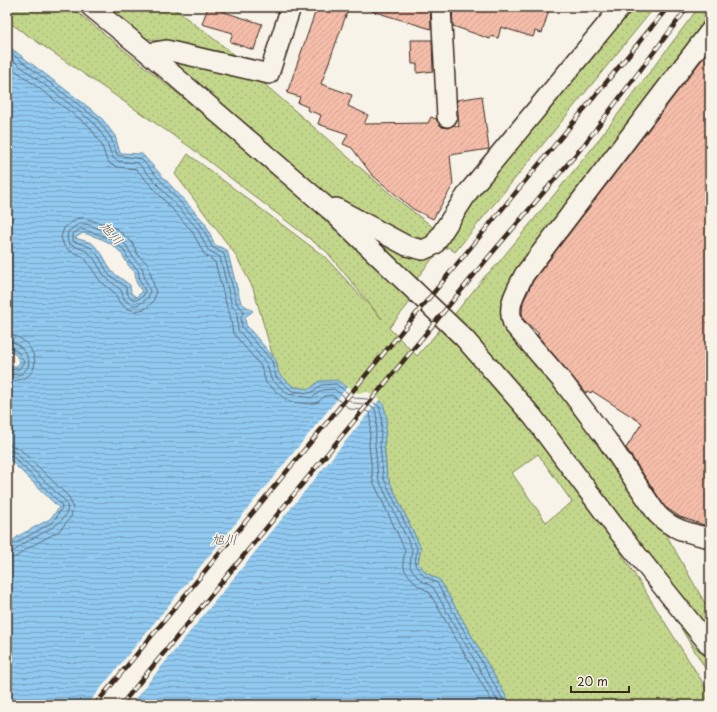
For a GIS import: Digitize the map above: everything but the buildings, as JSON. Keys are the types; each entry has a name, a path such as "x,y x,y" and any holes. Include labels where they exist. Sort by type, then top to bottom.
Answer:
{"street":[{"path":"91,7 148,53 321,202 452,326 484,360 533,417 618,531 710,646"},
{"path":"148,53 166,50 269,74 291,7"},
{"path":"441,7 447,117"},
{"path":"321,202 342,210 407,246 417,250 429,249 439,238 469,191 621,7"},
{"path":"710,31 524,275 511,302 510,314 513,324 564,382 607,440 657,514 666,524 680,531 710,538"}],"green space":[{"path":"7,7 71,7 261,161 396,281 411,301 389,328 417,356 443,326 528,421 611,537 710,694 710,705 511,705 440,580 426,573 418,563 421,548 387,476 384,444 387,418 356,395 319,381 310,389 294,387 278,374 253,288 235,254 175,174 188,154 325,257 382,319 327,252 190,147 7,21","holes":["538,454 572,502 546,522 512,473"]},
{"path":"100,7 172,7 244,62 141,37"},
{"path":"629,7 655,7 455,252 448,247 433,258 417,278 423,284 419,289 341,213 418,257 575,74 578,76 585,68 582,65"},
{"path":"699,7 710,7 710,24 507,302 663,529 706,605 710,608 710,633 453,316 590,151"},
{"path":"167,57 262,82 387,191 434,228 429,234 434,238 420,245 335,203"},
{"path":"671,612 694,646 706,656 710,664 710,676"}],"water":[{"name":"旭川","path":"7,45 100,116 115,136 120,153 142,154 205,223 215,245 227,250 241,303 253,311 245,317 246,325 276,360 279,374 294,387 310,389 319,381 337,380 356,395 368,394 383,403 387,418 384,444 387,476 421,548 418,563 426,573 440,580 511,705 7,705 7,545 20,535 50,519 59,508 7,457 7,366 17,366 20,362 16,355 7,348","holes":["83,233 107,242 116,248 135,272 136,282 142,292 136,297 131,293 130,285 112,272 102,254 92,243 75,238"]}],"pier":[{"path":"348,386 357,393 368,392 380,399 130,705 87,705"}],"railway":[{"path":"95,705 668,7"},
{"path":"121,705 487,259 583,146 688,7"}]}
